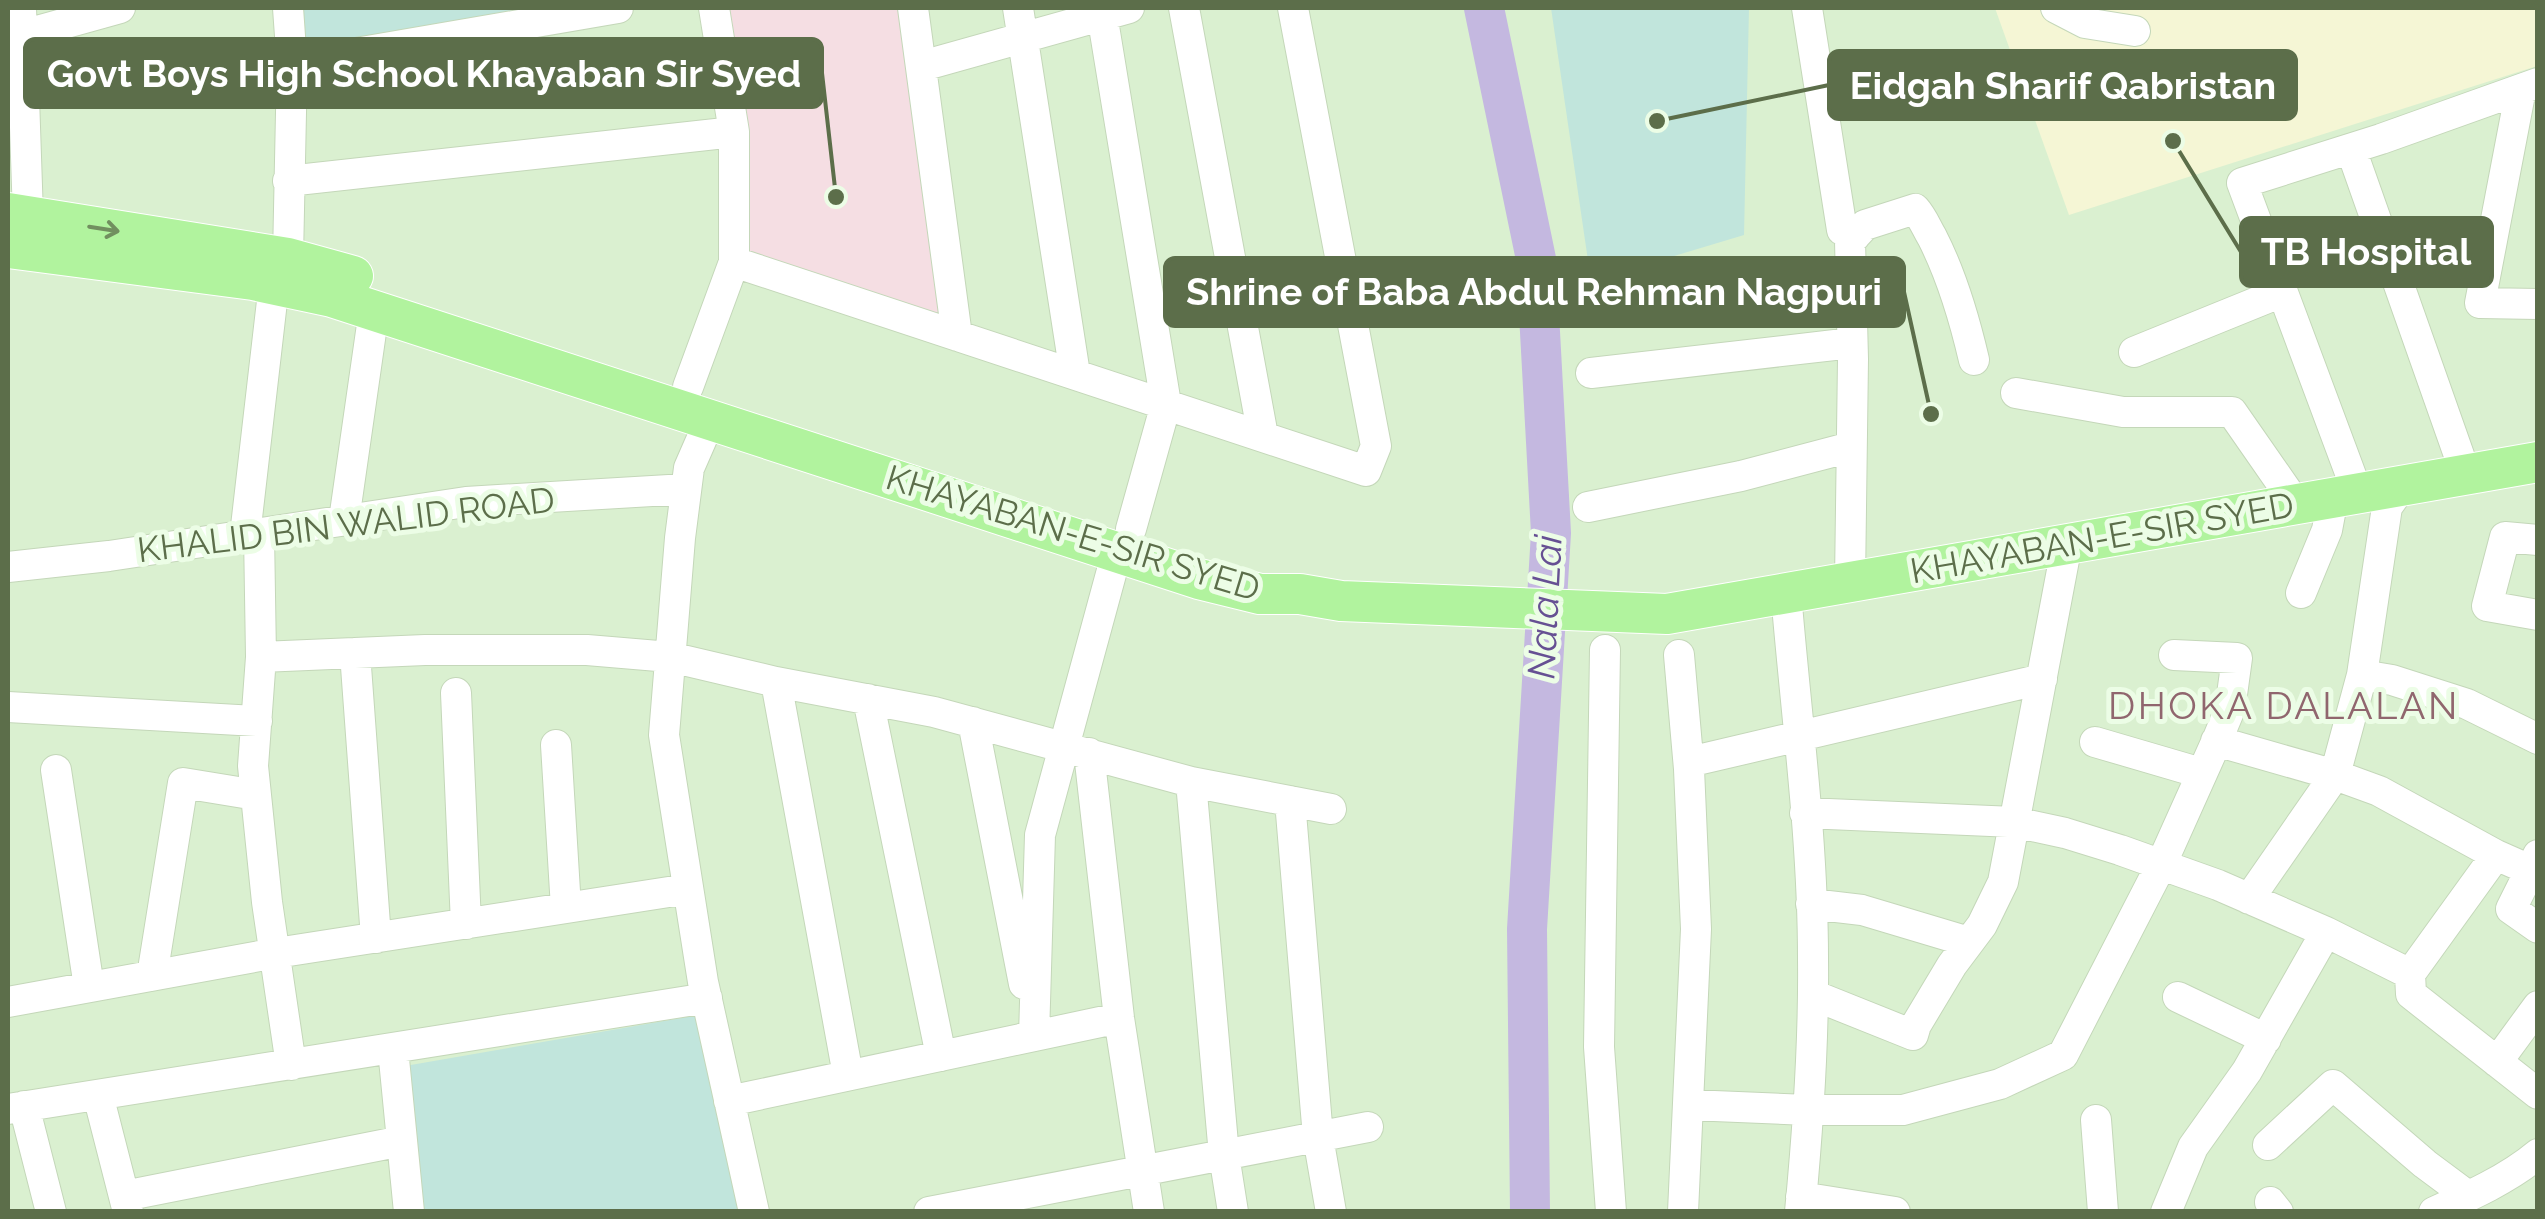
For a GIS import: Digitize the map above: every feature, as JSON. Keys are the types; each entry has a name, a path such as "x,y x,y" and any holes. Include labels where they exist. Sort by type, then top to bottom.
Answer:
{"main road":[{"name":"KHAYABAN-E-SIR SYED","path":"14,226 281,271 350,275 699,404"},
{"name":"KHAYABAN-E-SIR SYED","path":"281,271 332,297 374,311 699,404 1124,540 1199,578 1260,594 1668,614 2538,462"}],"street":[{"path":"14,226 22,21 120,8"},
{"path":"288,8 292,64 288,181 252,534 261,656 254,766 256,795 290,1065"},
{"path":"292,64 618,8"},
{"path":"714,8 734,132 734,262 699,404 689,468 664,736 707,998 754,1212"},
{"path":"913,8 957,336"},
{"path":"1184,8 1264,436"},
{"path":"734,262 1366,470 1376,446 1293,8"},
{"path":"1807,8 1842,230 1855,236"},
{"path":"2056,8 2085,23 2134,31"},
{"path":"922,66 1020,23 1111,10 1166,404 1124,540 1077,750 1040,835 1034,1036"},
{"path":"1020,23 1075,374"},
{"path":"2301,593 2327,530 2329,499 2282,292 2242,183 2529,86"},
{"path":"2529,86 2480,303 2538,304"},
{"path":"288,181 734,132"},
{"path":"2351,149 2466,475"},
{"path":"1850,582 1850,241 1865,225 1914,209 1922,217 1962,307 1974,360"},
{"path":"2134,352 2282,292"},
{"path":"344,520 374,311"},
{"path":"1591,373 1852,342"},
{"path":"2016,393 2122,412 2232,412 2329,499"},
{"path":"1588,508 1741,476 1852,447"},
{"path":"2249,899 2335,775 2362,675 2387,507 2402,486"},
{"name":"KHALID BIN WALID ROAD","path":"8,566 109,556 466,502 686,489"},
{"path":"2538,540 2505,537 2487,606 2538,615"},
{"path":"1812,995 1914,1035 1916,1025 1952,965 1982,925 2003,882 2068,544"},
{"path":"1786,593 1811,904 1808,1110 1800,1204 1896,1212"},
{"path":"261,656 569,650 670,657 934,712 1192,782 1331,808"},
{"path":"1605,650 1599,1048 1611,1212"},
{"path":"355,653 376,938"},
{"path":"1679,654 1689,762 1696,929 1683,1212"},
{"path":"1690,1104 1904,1110 2000,1084 2063,1055 2161,864 2230,709 2237,658 2174,656"},
{"path":"2362,675 2392,680 2467,704 2538,739"},
{"path":"1689,762 2042,679"},
{"path":"776,682 848,1076"},
{"path":"456,693 466,924"},
{"path":"868,699 941,1056"},
{"path":"8,707 256,721"},
{"path":"973,722 1034,1036"},
{"path":"2095,742 2201,774"},
{"path":"2216,742 2335,775 2379,792 2496,855 2534,862 2511,909 2538,928"},
{"path":"556,745 566,908"},
{"path":"1077,750 1149,1212"},
{"path":"56,770 90,987"},
{"path":"1192,782 1224,1155 1233,1212"},
{"path":"152,976 183,783 256,795"},
{"path":"1290,801 1318,1137 1331,1212"},
{"path":"1805,812 2014,822 2065,833 2161,864 2249,899 2410,974"},
{"path":"2496,855 2410,974 2410,994 2538,1094"},
{"path":"8,1002 276,953 688,889"},
{"path":"1811,904 1862,910 1969,942"},
{"path":"2166,1212 2193,1147 2247,1071 2326,932"},
{"path":"2178,997 2266,1039"},
{"path":"51,1212 16,1108 707,998"},
{"path":"2497,1062 2538,1006"},
{"path":"729,1101 1119,1018"},
{"path":"393,1049 409,1212"},
{"path":"2268,1146 2333,1085 2468,1196"},
{"path":"98,1095 126,1204 402,1141"},
{"path":"2096,1120 2104,1212"},
{"path":"948,1210 1051,1200 1144,1170 1368,1127"},
{"path":"2434,1212 2538,1154"}],"shaded area":[{"path":"8,8 2537,8 2537,1211 8,1211"},
{"path":"288,8 618,8 292,64"},
{"path":"747,8 912,8 957,336 734,262 715,12"},
{"path":"1551,8 1749,8 1744,235 1591,281"},
{"path":"1995,8 2537,8 2537,66 2069,215"},
{"path":"710,1013 754,1211 419,1211 405,1066"}],"waterway":[{"name":"Nala Lai","path":"1484,8 1536,259 1551,533 1527,929 1530,1212"}],"place":[{"name":"Eidgah Sharif Qabristan","path":"1657,121"},
{"name":"TB Hospital","path":"2173,141"},
{"name":"Govt Boys High School Khayaban Sir Syed","path":"836,197"},
{"name":"Shrine of Baba Abdul Rehman Nagpuri","path":"1931,414"}],"district":[{"name":"DHOKA DALALAN","path":"2284,706"}]}
